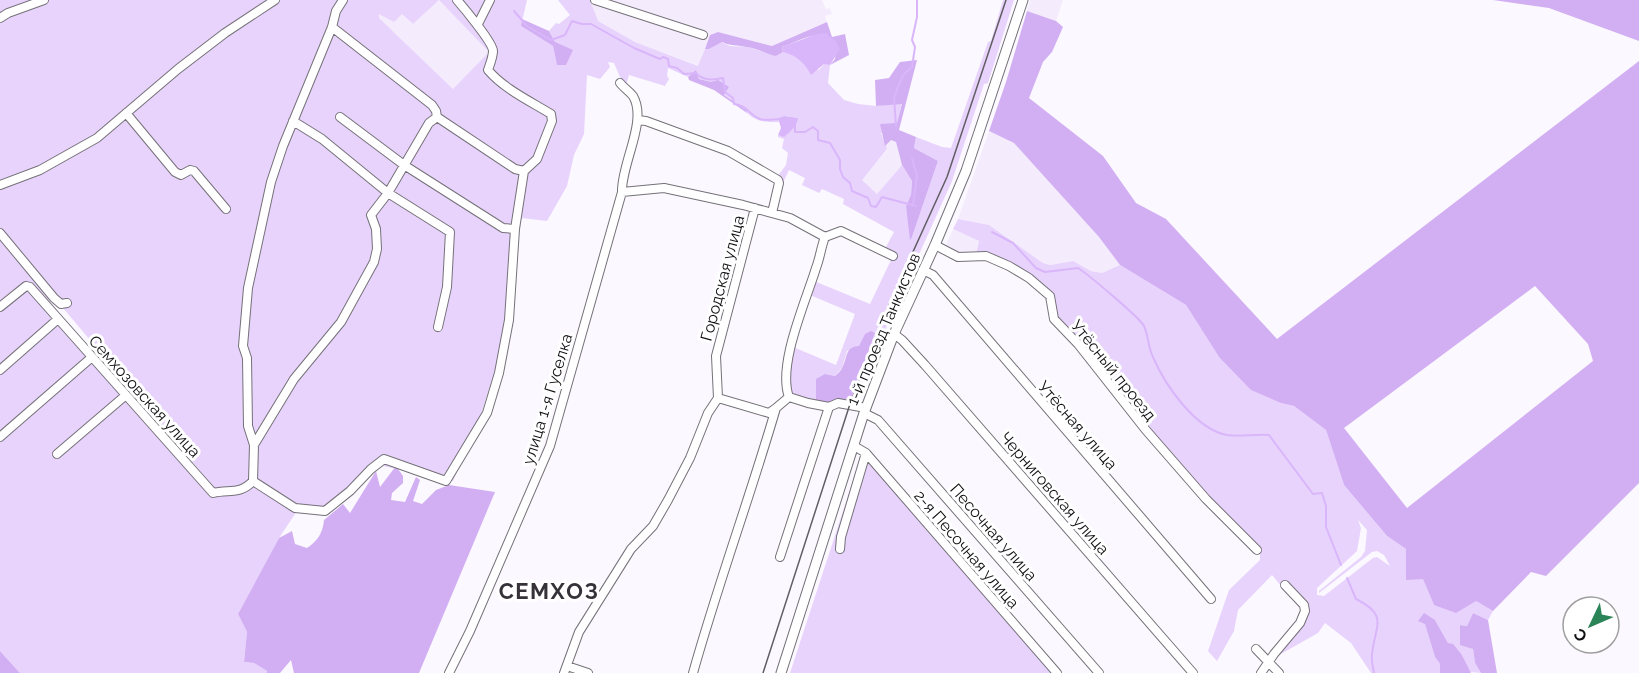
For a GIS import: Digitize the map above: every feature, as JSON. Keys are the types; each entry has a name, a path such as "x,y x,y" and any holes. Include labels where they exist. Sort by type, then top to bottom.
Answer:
{"main road":[{"name":"1-й проезд Танкистов","path":"781,673 865,411 894,334 935,245 970,160 1023,0"}],"street":[{"path":"0,18 44,0"},
{"path":"0,185 40,170 97,138 187,62 275,0"},
{"path":"343,0 336,11 332,27 293,121 272,182 248,288 243,346 247,358 248,426 254,445 253,481 295,508 325,511 384,459 446,481 487,413 499,373 509,320 515,229 524,171 537,159 552,121 551,114 495,78 488,70 493,51 492,45 481,33 478,24 457,0"},
{"path":"478,24 490,0"},
{"path":"595,0 703,35"},
{"path":"254,445 294,379 341,322 365,280 374,262 376,249 376,229 371,215 388,192 429,123 436,117 436,111 432,105 332,27"},
{"path":"620,83 634,99 638,120 728,151 778,180 780,183 772,213"},
{"path":"126,114 175,172 181,175 190,170 194,171 226,209"},
{"path":"340,117 404,165 503,228 515,229"},
{"path":"436,117 515,169 524,171"},
{"name":"улица 1-я Гуселка","path":"449,673 470,631 550,446 621,192 621,180 638,120"},
{"path":"293,121 322,139 388,192 450,232 447,287 438,327"},
{"path":"621,192 664,188 755,208 790,218 825,237 841,231 892,256"},
{"name":"Городская улица","path":"718,398 716,356 755,208"},
{"path":"0,233 54,298 61,304 67,303"},
{"path":"789,397 786,372 790,346 825,237"},
{"name":"Утёсный проезд","path":"935,245 958,257 986,256 994,259 1029,278 1050,296 1054,319 1078,344 1145,429 1206,499 1257,550"},
{"name":"Утёсная улица","path":"923,270 933,275 1211,599"},
{"name":"Семхозовская улица","path":"0,307 26,286 30,287 213,493 232,493 248,486 253,481"},
{"path":"0,370 58,319"},
{"name":"Черниговская улица","path":"894,334 925,365 1193,673"},
{"path":"0,437 92,357"},
{"path":"57,454 126,395"},
{"path":"789,397 829,407 838,403 865,411"},
{"path":"588,673 565,669 579,632 632,549 653,526 690,458 708,413 718,398 769,413 789,397"},
{"path":"780,557 829,407"},
{"path":"693,673 776,408"},
{"name":"Песочная улица","path":"865,411 878,420 1099,673"},
{"name":"2-я Песочная улица","path":"854,446 866,453 1057,673"},
{"path":"840,549 841,537 866,453"},
{"path":"1261,673 1300,623 1305,611 1304,605 1285,585"},
{"path":"1256,649 1279,673"}],"shaded area":[{"path":"0,0 439,0 527,0 521,26 553,46 557,64 555,42 549,31 556,23 559,24 570,15 558,0 590,0 598,21 635,42 698,66 705,49 721,42 730,46 748,47 776,56 783,52 819,70 825,63 830,65 828,83 844,100 876,106 902,103 897,124 881,133 887,149 862,180 877,194 902,165 912,181 911,195 906,206 912,237 938,161 914,148 916,137 951,148 988,42 991,41 1003,0 1014,0 988,83 984,84 952,181 885,330 856,401 851,399 875,333 859,346 847,351 842,368 835,376 825,374 816,402 797,399 788,390 793,347 836,365 855,314 810,295 814,281 870,304 891,260 885,249 894,232 843,204 844,199 822,189 819,193 802,185 805,178 789,170 782,185 777,177 786,165 788,153 782,148 784,139 778,135 784,136 798,118 784,116 778,118 779,122 758,120 724,95 729,87 699,79 696,71 688,77 668,68 669,79 665,86 629,75 627,82 629,89 623,84 614,63 608,62 610,67 600,79 587,75 584,134 574,155 567,186 547,221 522,218 518,231 511,318 477,427 453,481 374,464 316,514 297,511 279,538 238,614 247,632 244,662 254,663 267,673 20,673 0,651 0,235 92,357 214,493 217,491 0,233","holes":["439,0 489,52 453,89 379,18 379,14 394,22 402,14 413,24"]},
{"path":"439,0 489,52 453,89 379,18 379,14 402,14 413,24"},
{"path":"590,0 822,0 826,9 830,8 832,14 825,16 827,22 772,46 718,32 710,35 699,66 635,42 598,22"},
{"path":"1030,0 1063,0 1056,21 1027,11"},
{"path":"1493,0 1639,0 1639,41 1549,8"},
{"path":"1027,11 1056,21 1063,27 1052,52 1043,62 1029,98 1103,156 1136,203 1166,219 1277,339 1639,61 1639,483 1546,576 1531,572 1493,611 1476,601 1456,613 1434,605 1423,579 1406,580 1406,549 1387,536 1344,485 1326,430 1294,406 1251,390 1219,357 1186,305 1120,265 1099,237 1014,143 989,131","holes":["1535,286 1588,344 1593,361 1407,508 1344,428"]},
{"path":"522,19 549,31 555,42 573,50 566,65 557,65 553,46 521,26"},
{"path":"827,22 832,37 845,34 849,55 830,65 835,59 836,42 822,36 809,37 782,47 783,52 776,56 722,42 705,49 710,35 718,32 772,46"},
{"path":"826,33 840,49 830,65 824,64 811,75 800,60 783,52 782,47"},
{"path":"917,60 899,130 916,137 914,148 938,161 910,240 906,206 911,195 912,181 902,165 896,142 891,140 885,146 880,124 897,123 902,104 876,106 875,80 889,78 900,62"},
{"path":"696,70 699,79 711,82 718,80 729,87 724,95 747,113 714,90 689,80 688,77"},
{"path":"784,116 798,118 795,126 784,137 778,135 781,128 778,118"},
{"path":"989,131 1014,143 1099,237 1120,265 1102,273 1091,271 1073,261 1050,265 1043,263 989,225 958,219"},
{"path":"891,139 896,142 902,165 877,194 861,180 887,150 885,146"},
{"path":"958,219 989,225 1043,263 1050,265 1073,261 1091,271 1102,273 1120,265 1186,305 1219,357 1281,403 1294,406 1326,430 1344,485 1387,536 1406,549 1423,578 1434,605 1476,601 1493,611 1488,620 1473,613 1467,626 1460,625 1473,649 1475,663 1481,673 1470,672 1462,655 1448,643 1435,620 1425,623 1435,657 1440,664 1440,673 1371,673 1351,643 1325,623 1318,633 1272,659 1306,616 1272,575 1238,610 1234,631 1217,661 1208,651 1229,590 1260,560 1260,550 1200,487 1080,340 1057,317 1053,293 1035,278 1010,264 976,254 979,241 953,229","holes":["1358,520 1367,530 1365,551 1361,557 1319,593 1372,552 1377,551 1384,555 1390,566 1377,557 1373,558 1324,596 1317,595 1317,588 1357,551 1361,528"]},
{"path":"953,229 979,241 976,254 958,257 945,247"},
{"path":"871,331 875,333 851,399 837,399 834,403 816,402 816,379 825,374 835,376 842,369 851,348 859,346 865,334"},
{"path":"862,453 1054,673 790,673"},
{"path":"396,466 403,476 403,483 392,493 391,500 405,502 416,477 420,480 413,501 422,504 436,490 449,485 495,492 419,673 294,673 291,660 280,673 267,673 254,663 244,662 247,632 238,614 279,538 292,531 295,544 307,548 319,536 324,520 343,504 350,513 376,471 380,487"},
{"path":"1424,613 1435,620 1448,643 1453,644 1462,655 1471,673 1440,673 1440,664 1435,657 1425,624 1418,621"},
{"path":"1473,613 1488,620 1497,673 1481,673 1475,663 1473,649 1460,645 1460,625 1467,626"},
{"path":"0,651 20,673 0,673"}],"waterway":[{"path":"896,126 894,97 903,75 912,67 915,47 912,40 917,17 917,0"},
{"path":"514,11 527,26 551,40 565,35 572,21 591,24 634,48 660,59 663,57 668,59 669,66 677,68 684,74 696,73 708,79 723,78 725,92 733,98 734,104 742,106 760,119 781,119"},
{"path":"795,124 795,132 805,132 813,127 818,131 818,140 830,143 840,160 843,177 850,183 852,191 868,198 871,206 876,207 882,197 916,206"},
{"path":"912,159 917,176 913,205"},
{"path":"992,232 1013,243 1036,268 1045,272 1078,268 1124,306 1144,326 1153,357 1173,392 1182,404 1204,424 1227,435 1269,435 1313,494 1322,493 1326,506 1326,527 1341,565"},
{"path":"1347,578 1356,599 1373,610 1378,622 1372,656 1374,673"}],"tram line":[{"path":"763,673 850,404 887,309 947,177 1006,0"}],"district":[{"name":"СЕМХОЗ","path":"549,591"}]}
